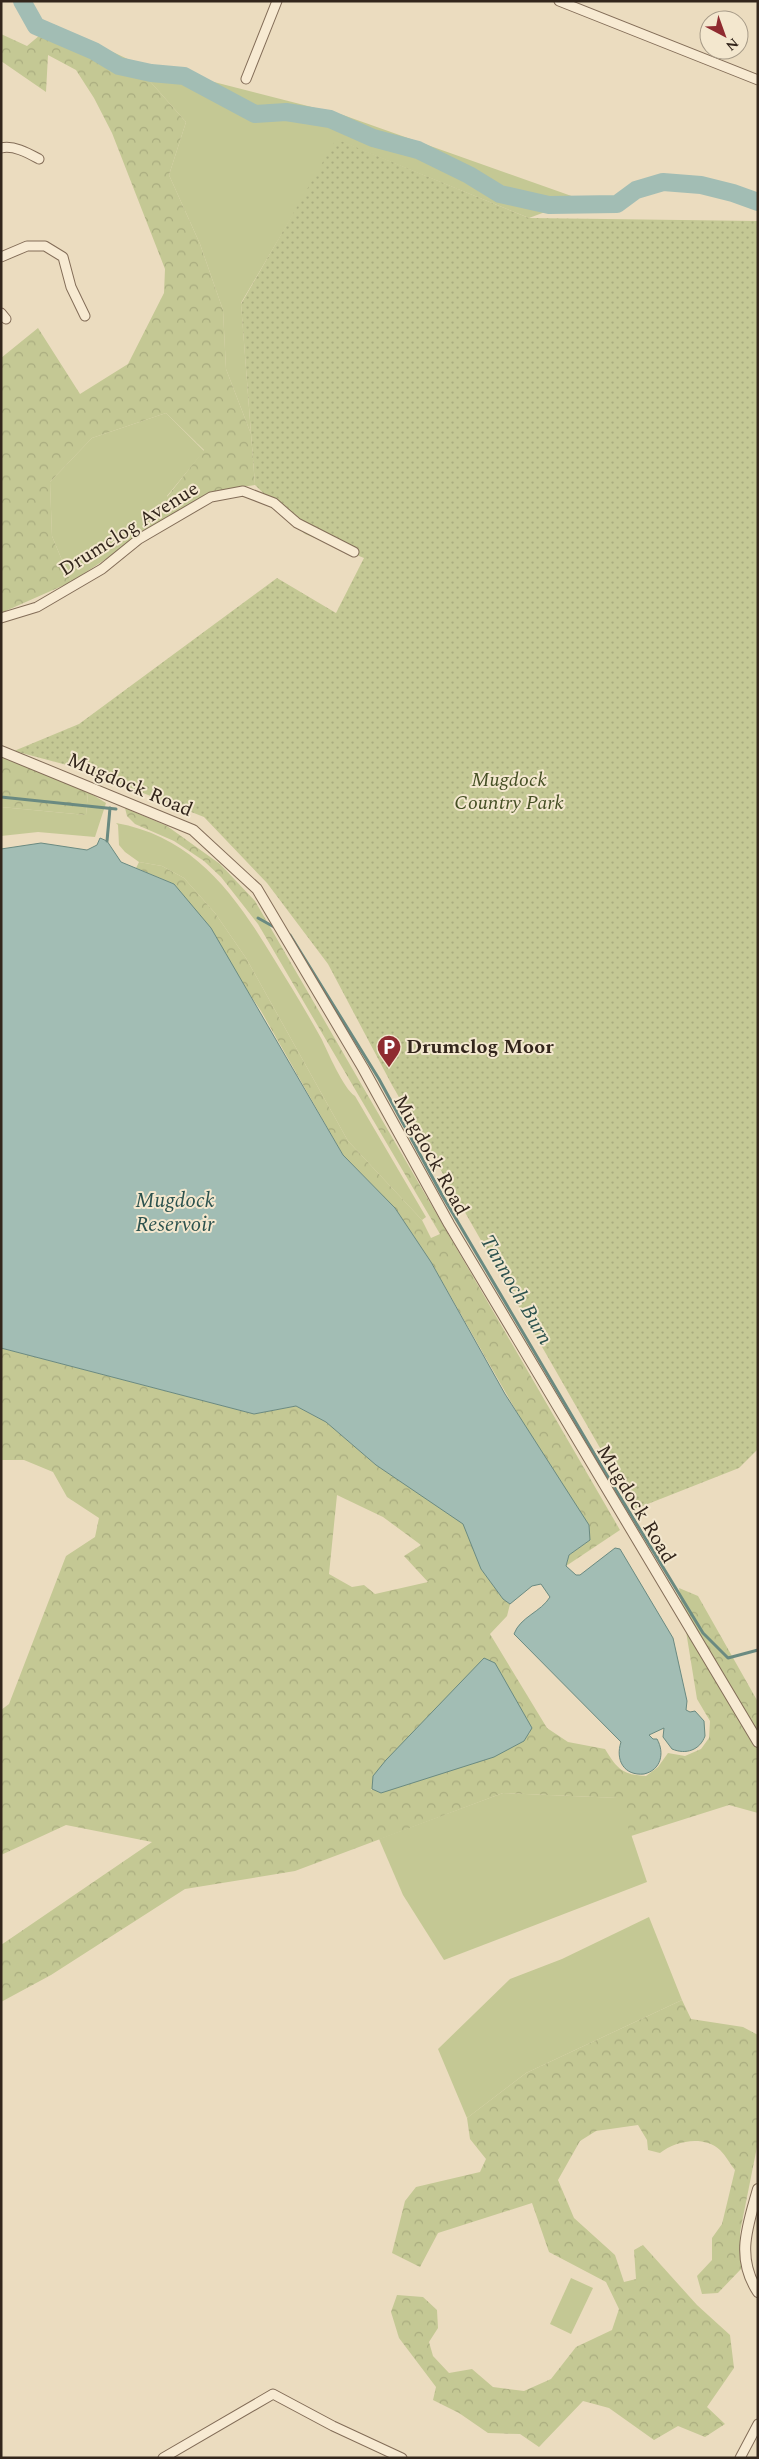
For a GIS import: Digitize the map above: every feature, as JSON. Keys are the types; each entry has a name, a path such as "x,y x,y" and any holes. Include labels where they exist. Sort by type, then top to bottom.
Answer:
{"street":[{"path":"246,79 277,1"},
{"path":"559,1 758,80"},
{"path":"1,148 7,147 23,151 39,159"},
{"path":"1,257 27,246 45,246 63,257 71,286 85,316"},
{"name":"Drumclog Avenue","path":"1,618 37,606 102,569 139,539 211,497 243,491 274,503 297,524 354,552"},
{"name":"Mugdock Road","path":"1,751 193,830 257,889 362,1068 450,1224 758,1742"},
{"path":"758,2189 744,2239 746,2264 758,2292"},
{"path":"163,2458 273,2394 333,2426 402,2458"},
{"path":"740,2458 758,2424"}],"green space":[{"path":"53,24 132,61 186,122 169,175 200,244 223,310 226,369 251,434 255,485 209,492 177,512 167,497 204,450 166,413 92,438 50,482 52,536 71,582 1,613 1,358 38,328 80,394 128,364 164,293 165,269 112,133 94,98 76,70 48,55 46,92 1,61 1,34 27,46"},
{"path":"132,61 343,115 580,199 529,218 337,140 241,303 251,434 226,369 223,310 200,244 169,175 186,122"},
{"name":"Mugdock Country Park","path":"336,139 529,218 758,221 758,1449 739,1468 635,1509 392,1085 328,964 267,883 204,817 82,769 14,751 79,724 277,578 336,613 364,558 305,534 255,485 241,304"},
{"path":"166,413 204,451 167,496 177,512 71,582 52,536 50,482 92,438"},
{"path":"1,756 88,792 86,815 1,807"},
{"path":"88,792 106,803 95,837 38,832 1,836 1,807 86,815"},
{"path":"125,808 167,826 220,864 255,901 620,1530 566,1566 569,1555 590,1540 431,1262 395,1208 343,1155 261,1011 174,884 136,868 139,862 162,866 184,878 215,913 246,958 348,1141 422,1220 431,1238 440,1234 258,924 221,877 204,861 174,841 135,824 127,816"},
{"path":"116,823 144,830 169,841 210,872 228,892 259,935 286,979 321,1038 341,1078 355,1096 426,1217 422,1220 348,1141 246,958 215,913 184,878 162,866 139,862 125,852 119,845 118,825"},
{"path":"1,1348 254,1414 296,1406 326,1422 376,1465 464,1524 481,1569 503,1599 510,1604 507,1616 490,1634 547,1728 568,1742 605,1749 613,1762 621,1770 646,1776 658,1767 668,1753 685,1756 701,1749 709,1738 710,1721 697,1699 679,1588 698,1596 758,1702 758,1813 729,1805 631,1836 618,1798 503,1793 295,1871 185,1889 51,1975 1,2002 1,1945 152,1842 66,1825 1,1855 1,1710 9,1704 66,1556 95,1537 99,1518 67,1497 53,1472 24,1460 1,1460","holes":["337,1495 383,1517 421,1545 404,1556 428,1582 375,1594 364,1585 352,1587 329,1574","488,1661 530,1733 498,1751 371,1790 393,1756"]},
{"path":"503,1793 619,1798 647,1882 444,1960 403,1895 379,1839"},
{"path":"649,1917 682,2000 526,2073 467,2118 438,2049 510,1979 562,1959"},
{"path":"682,2000 691,2019 743,2027 758,2035 758,2142 740,2232 741,2269 718,2293 702,2294 697,2276 712,2260 712,2238 722,2224 735,2170 722,2152 713,2145 706,2142 690,2141 674,2145 660,2153 648,2150 647,2140 638,2125 596,2131 580,2141 558,2180 574,2218 615,2255 624,2282 636,2279 634,2250 643,2245 697,2305 730,2335 734,2368 707,2407 725,2424 705,2437 678,2426 654,2440 609,2408 583,2401 539,2447 520,2434 488,2433 459,2413 433,2400 436,2387 399,2338 391,2312 397,2295 423,2297 437,2310 438,2328 429,2342 433,2356 449,2373 472,2369 493,2387 524,2391 551,2379 576,2347 612,2330 619,2309 606,2282 549,2252 532,2203 438,2233 420,2267 392,2253 405,2201 416,2187 480,2172 486,2159 470,2139 467,2118 526,2073"},
{"path":"571,2278 593,2288 571,2334 550,2324"}],"water":[{"name":"Mugdock Reservoir","path":"100,838 107,841 121,862 174,884 211,928 343,1155 395,1208 431,1262 505,1394 589,1525 590,1540 569,1555 566,1566 576,1575 580,1575 615,1548 620,1549 673,1638 687,1701 686,1710 690,1712 695,1711 704,1721 705,1736 696,1748 687,1751 672,1749 663,1737 664,1728 649,1735 653,1739 657,1739 661,1750 658,1765 650,1772 644,1774 637,1774 626,1770 620,1761 619,1749 621,1742 514,1634 521,1623 550,1597 541,1584 532,1586 510,1604 503,1599 481,1569 463,1524 376,1465 326,1422 296,1406 254,1414 1,1348 1,849 41,843 87,850 97,845"},
{"path":"484,1658 495,1663 532,1728 524,1741 494,1757 381,1793 372,1789 373,1776 386,1760"}],"waterway":[{"path":"22,1 36,26 94,51 119,66 151,73 184,76 255,114 286,112 330,119 373,138 418,150 469,175 500,194 549,205 617,204 636,190 663,182 701,185 758,202"},
{"name":"Tannoch Burn","path":"1,797 116,809"},
{"path":"107,841 110,808"},
{"name":"Tannoch Burn","path":"258,918 276,928"},
{"name":"Tannoch Burn","path":"286,933 290,935 379,1079 442,1195 605,1472 703,1633 728,1658 758,1650"}],"place":[{"name":"Drumclog Moor","path":"389,1068"}]}
